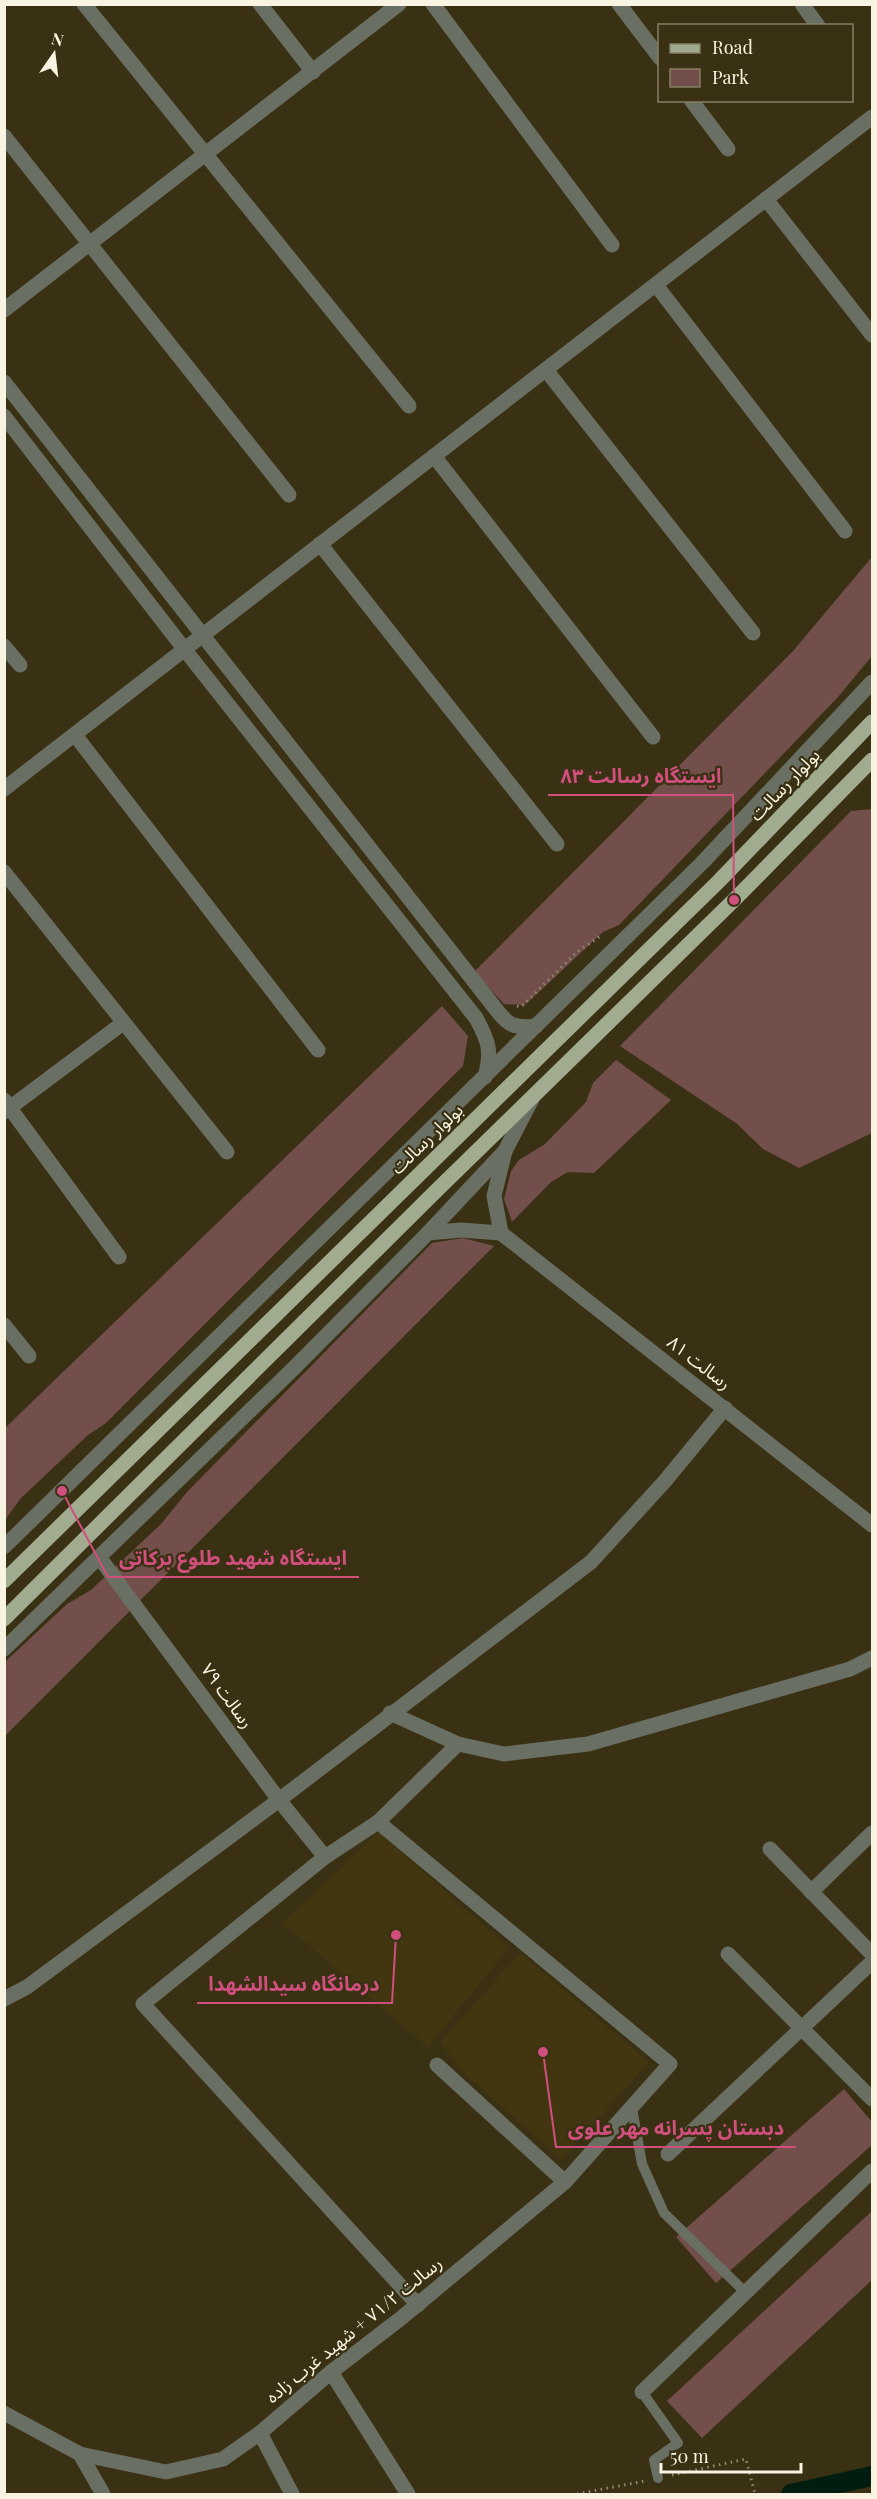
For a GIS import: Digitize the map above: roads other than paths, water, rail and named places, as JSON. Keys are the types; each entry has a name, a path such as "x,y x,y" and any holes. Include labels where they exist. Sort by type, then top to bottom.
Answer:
{"main road":[{"name":"بولوار رسالت","path":"4,1581 719,882 873,722"},
{"path":"4,1619 873,760"}],"street":[{"path":"84,4 409,406"},
{"path":"260,4 313,72"},
{"path":"4,310 399,4"},
{"path":"433,4 612,245"},
{"path":"619,4 658,55"},
{"path":"802,4 817,24"},
{"path":"693,102 728,148"},
{"path":"4,789 873,117"},
{"path":"4,136 289,495"},
{"path":"766,199 873,335"},
{"path":"656,285 844,531"},
{"path":"546,370 753,633"},
{"path":"4,382 504,1020 517,1028 536,1026"},
{"path":"4,416 184,650 476,1018 485,1034 491,1055 485,1078"},
{"path":"434,456 653,736"},
{"path":"320,544 557,844"},
{"path":"4,646 20,665"},
{"path":"4,1547 702,863 873,682"},
{"path":"75,735 318,1050"},
{"path":"4,872 227,1152"},
{"path":"119,1257 7,1107 123,1023"},
{"path":"428,1233 461,1230 501,1233 494,1196 505,1151 533,1097"},
{"path":"4,1649 295,1367 428,1233 505,1151"},
{"name":"رسالت ۸۱","path":"501,1233 873,1525"},
{"path":"4,1325 29,1356"},
{"path":"4,1999 27,1987 279,1800 390,1713 591,1562 665,1481 726,1408"},
{"name":"رسالت ۷۹","path":"99,1557 279,1800 325,1857"},
{"path":"390,1713 458,1744 504,1754 588,1744 850,1670 873,1658"},
{"path":"418,2304 143,2004 325,1857 378,1822 458,1744"},
{"name":"رسالت ۷۱/۲ + شهید غرب زاده","path":"4,2413 80,2454 166,2472 223,2459 260,2433 331,2372 418,2304 565,2182 670,2064 378,1822"},
{"path":"811,1892 873,1833"},
{"path":"770,1849 873,1954"},
{"path":"728,1954 873,2099"},
{"path":"668,2154 873,1962"},
{"path":"437,2065 565,2182"},
{"path":"642,2392 873,2171"},
{"path":"331,2372 408,2494"},
{"path":"260,2433 292,2494"},
{"path":"80,2454 102,2494"}],"lane":[{"path":"632,2108 642,2164 664,2213 746,2293"},
{"path":"642,2392 678,2444 654,2460 658,2478"}],"waterway":[{"path":"791,2494 872,2476"}],"place":[{"name":"ایستگاه رسالت ۸۳","path":"734,900"},
{"name":"ایستگاه شهید طلوع برکاتی","path":"62,1491"},
{"name":"درمانگاه سیدالشهدا","path":"396,1935"},
{"name":"دبستان پسرانه مهر علوی","path":"543,2052"}]}
